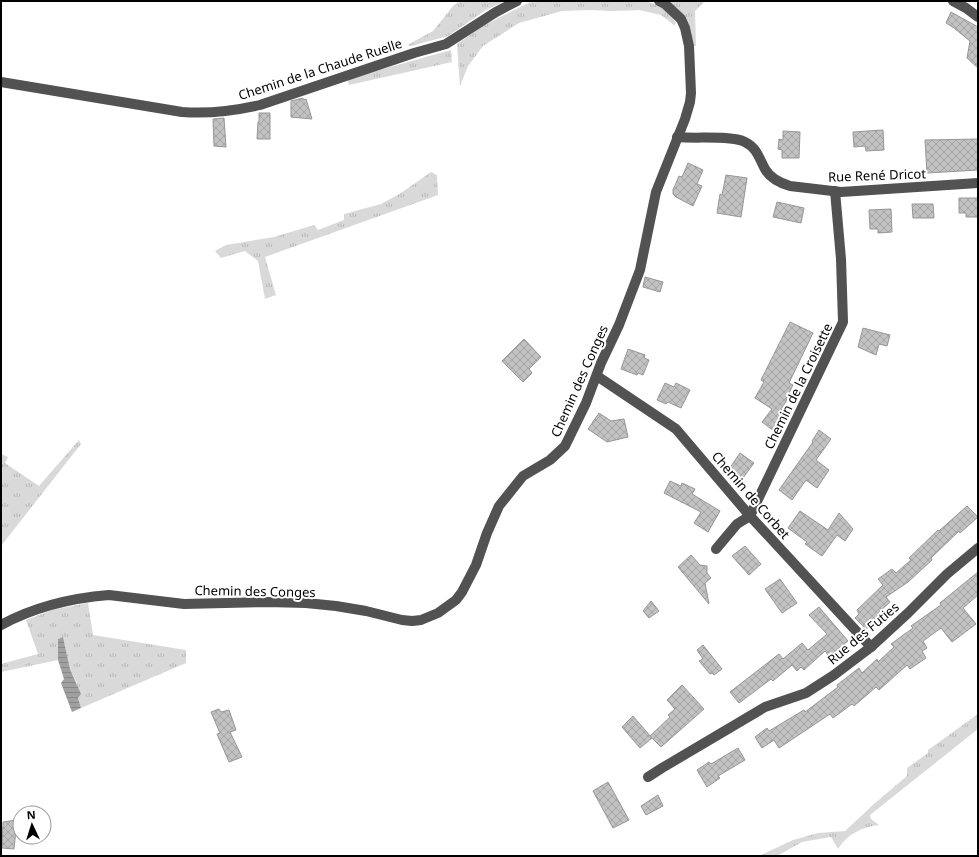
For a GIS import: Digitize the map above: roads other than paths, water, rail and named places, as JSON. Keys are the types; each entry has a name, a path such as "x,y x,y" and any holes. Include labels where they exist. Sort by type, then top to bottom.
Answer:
{"street":[{"name":"Chemin de la Chaude Ruelle","path":"1,82 196,114 242,109 260,105 414,53 446,44 496,12 517,1"},
{"name":"Chemin des Conges","path":"1,625 32,611 52,605 110,595 184,604 268,602 306,603 366,611 412,621 430,617 446,608 462,592 476,565 487,533 499,506 523,476 550,460 565,446 586,403 601,363 619,325 640,270 656,192 684,120 690,97 689,46 685,28 681,20 665,4 659,1"},
{"path":"953,1 967,5 978,17"},
{"name":"Rue René Dricot","path":"678,136 744,141 756,151 766,170 771,176 783,184 790,186 841,192 978,183"},
{"name":"Chemin de la Croisette","path":"750,516 843,322 841,259 835,191"},
{"name":"Chemin de Corbet","path":"597,376 676,429 750,516 871,648"},
{"path":"716,549 736,524 750,516"},
{"name":"Rue des Futies","path":"648,778 662,768 765,707 806,693 834,675 871,648 947,574 978,548"}]}
